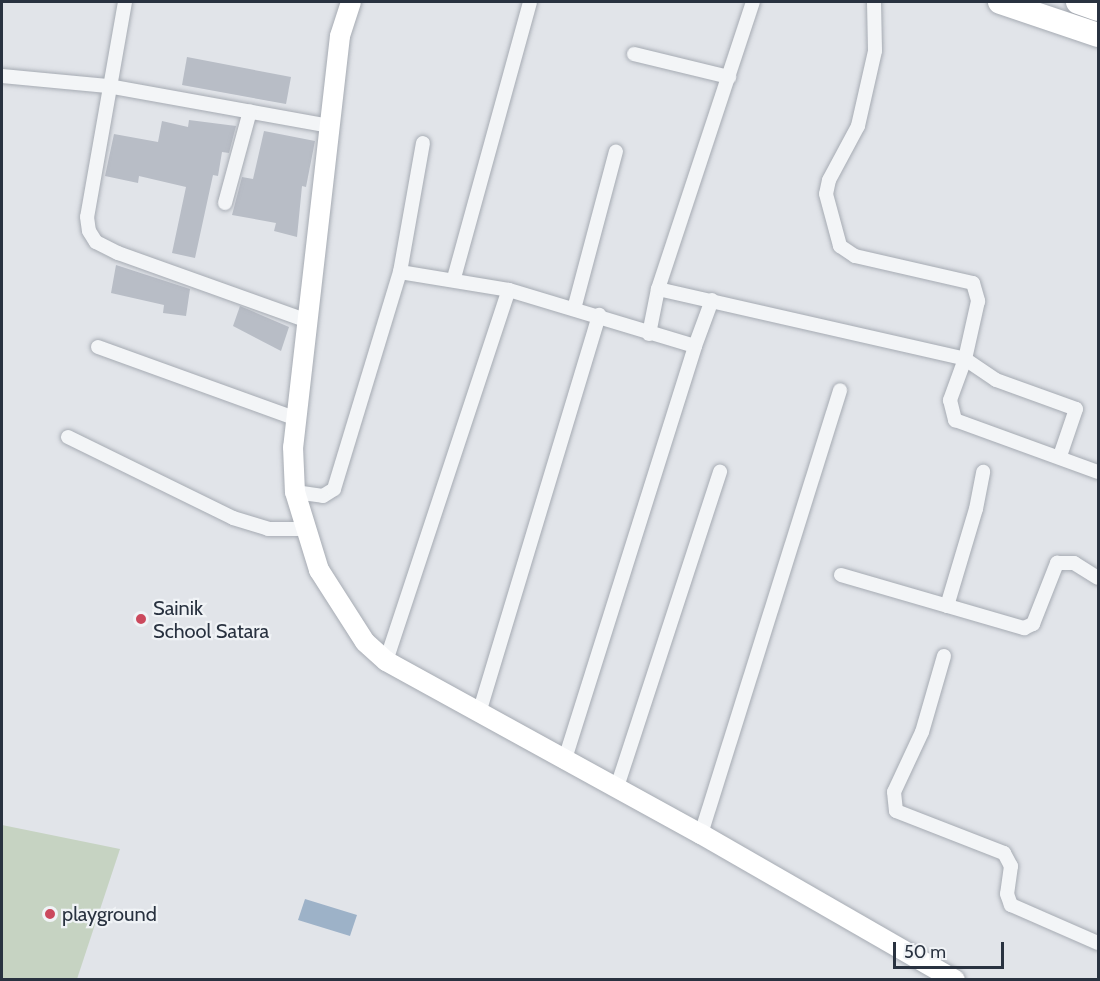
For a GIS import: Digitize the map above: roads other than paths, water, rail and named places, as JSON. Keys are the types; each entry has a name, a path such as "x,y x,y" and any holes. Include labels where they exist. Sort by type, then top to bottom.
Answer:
{"highway":[{"path":"1000,2 1098,35"},
{"path":"1078,2 1098,9"}],"street":[{"path":"126,2 108,86 87,217 96,242 118,253 308,321"},
{"path":"454,278 530,2"},
{"path":"650,334 658,289 753,2"},
{"path":"874,2 875,51 858,126 829,180 826,194 845,252 973,283 978,301 965,359 950,400 955,420 1060,456 1098,472"},
{"path":"345,6 297,419 295,492 304,529 319,570 365,642 386,661 564,762 701,834 955,980"},
{"path":"634,54 729,76"},
{"path":"2,76 108,86 330,126"},
{"path":"225,203 250,111"},
{"path":"295,492 323,495 334,489 400,272 423,143"},
{"path":"574,309 616,151"},
{"path":"400,272 454,278 509,290 599,315 650,334 695,346"},
{"path":"658,289 965,359 996,380 1076,409 1060,456"},
{"path":"386,661 509,290"},
{"path":"564,762 695,346 712,300"},
{"path":"479,712 599,315"},
{"path":"98,347 297,419"},
{"path":"701,834 840,390"},
{"path":"68,437 233,518 268,529 304,529"},
{"path":"616,790 720,472"},
{"path":"946,606 974,517 983,472"},
{"path":"841,575 1029,628 1057,563 1074,563 1098,578"},
{"path":"944,656 922,732 894,792 896,811 1004,853 1011,866 1007,894 1011,905 1098,943"}],"water":[{"path":"305,899 357,915 350,936 298,920"}],"place":[{"name":"Sainik School Satara","path":"141,619"},
{"name":"playground","path":"50,914"}]}
